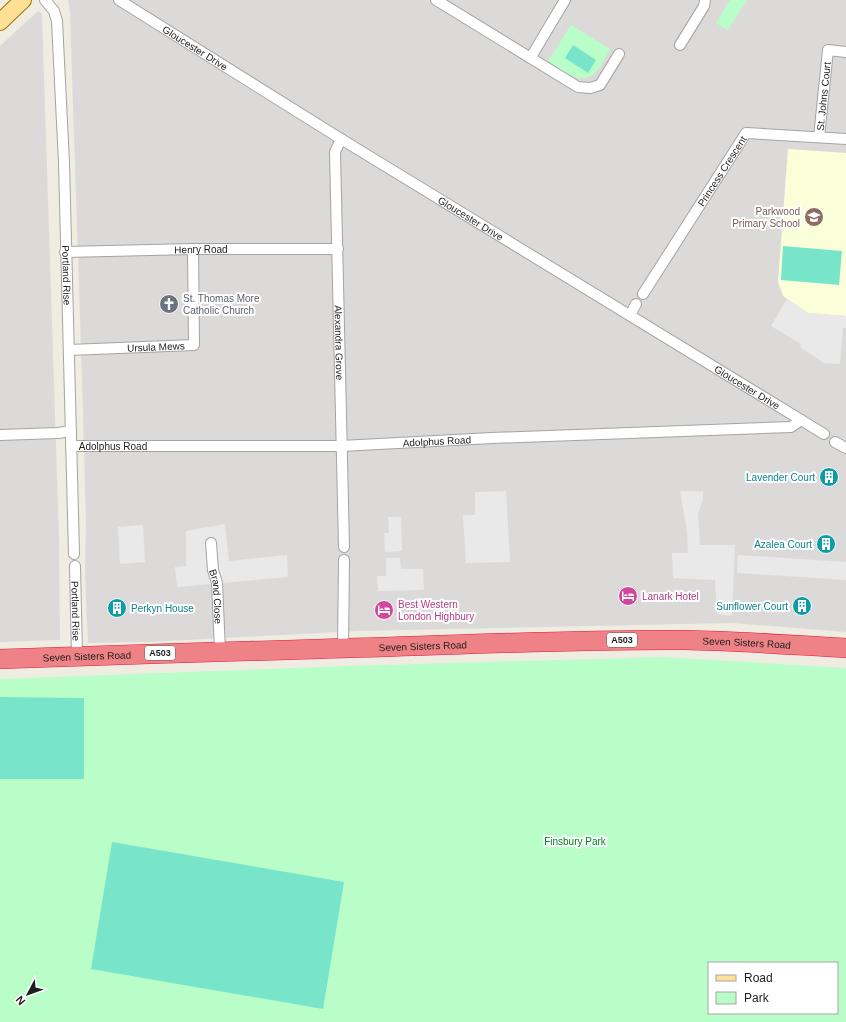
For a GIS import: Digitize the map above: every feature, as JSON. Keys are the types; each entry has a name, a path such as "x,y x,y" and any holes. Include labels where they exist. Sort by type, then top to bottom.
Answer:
{"highway":[{"name":"Seven Sisters Road","path":"0,659 220,651 632,640 731,642 846,648"}],"main road":[{"path":"0,22 23,0"}],"street":[{"name":"Portland Rise","path":"46,0 54,11 57,21 64,163 65,252 74,554"},
{"name":"Gloucester Drive","path":"119,0 341,139 824,434"},
{"path":"436,0 578,87 590,88 600,85 619,54"},
{"path":"531,57 565,0"},
{"path":"680,45 704,6 705,0"},
{"name":"St. Johns Court","path":"819,137 828,50 846,52"},
{"name":"Princess Crescent","path":"643,294 746,133 846,139"},
{"name":"Alexandra Grove","path":"341,139 335,152 344,548"},
{"name":"Henry Road","path":"65,252 194,249 338,249"},
{"name":"Ursula Mews","path":"69,350 194,345 194,249"},
{"path":"630,315 636,304"},
{"name":"Adolphus Road","path":"71,446 341,446 492,438 791,427 801,420"},
{"path":"0,435 58,433 71,431"},
{"path":"835,442 846,448"},
{"name":"Brand Close","path":"211,543 213,570 217,583 220,651"},
{"path":"343,648 344,560"},
{"name":"Portland Rise","path":"74,566 77,656"}],"shaded area":[{"path":"68,0 846,0 846,632 732,623 358,631 148,642 88,643 85,576 86,521 82,379 70,13"},
{"path":"38,11 42,15 59,539 60,640 0,642 0,46"},
{"name":"Parkwood Primary School","path":"788,149 846,153 846,316 808,313 783,296 778,282"},
{"path":"787,299 808,313 846,316 846,328 843,328 840,364 824,363 800,347 801,344 771,326"},
{"path":"506,491 510,562 466,563 463,515 475,515 475,492"},
{"path":"680,491 703,491 703,500 698,513 700,545 735,545 732,616 717,614 715,580 673,578 672,553 688,553 687,532"},
{"path":"388,517 401,517 402,551 385,552 384,533 389,533"},
{"path":"225,524 229,561 287,555 288,577 177,587 175,567 186,566 186,531"},
{"path":"143,525 145,562 120,564 118,527"},
{"path":"738,555 846,562 846,580 737,573"},
{"path":"386,558 400,558 401,569 423,569 424,590 378,591 377,576 386,576"}],"green space":[{"path":"730,0 747,0 728,30 716,23"},
{"path":"571,25 610,49 595,73 589,77 584,78 571,75 548,61"},
{"path":"573,45 596,60 588,73 565,58"},
{"path":"783,246 842,251 839,285 781,280"},
{"name":"Finsbury Park","path":"661,657 846,668 846,1022 0,1022 0,679 350,666"},
{"path":"0,697 84,698 84,779 0,779"},
{"path":"112,842 344,882 323,1009 91,969"}],"place":[{"name":"Parkwood Primary School","path":"814,217"},
{"name":"St. Thomas More Catholic Church","path":"169,304"},
{"name":"Lavender Court","path":"829,477"},
{"name":"Azalea Court","path":"826,544"},
{"name":"Lanark Hotel","path":"628,596"},
{"name":"Sunflower Court","path":"802,606"},
{"name":"Perkyn House","path":"117,608"},
{"name":"Best Western London Highbury","path":"384,610"}]}
